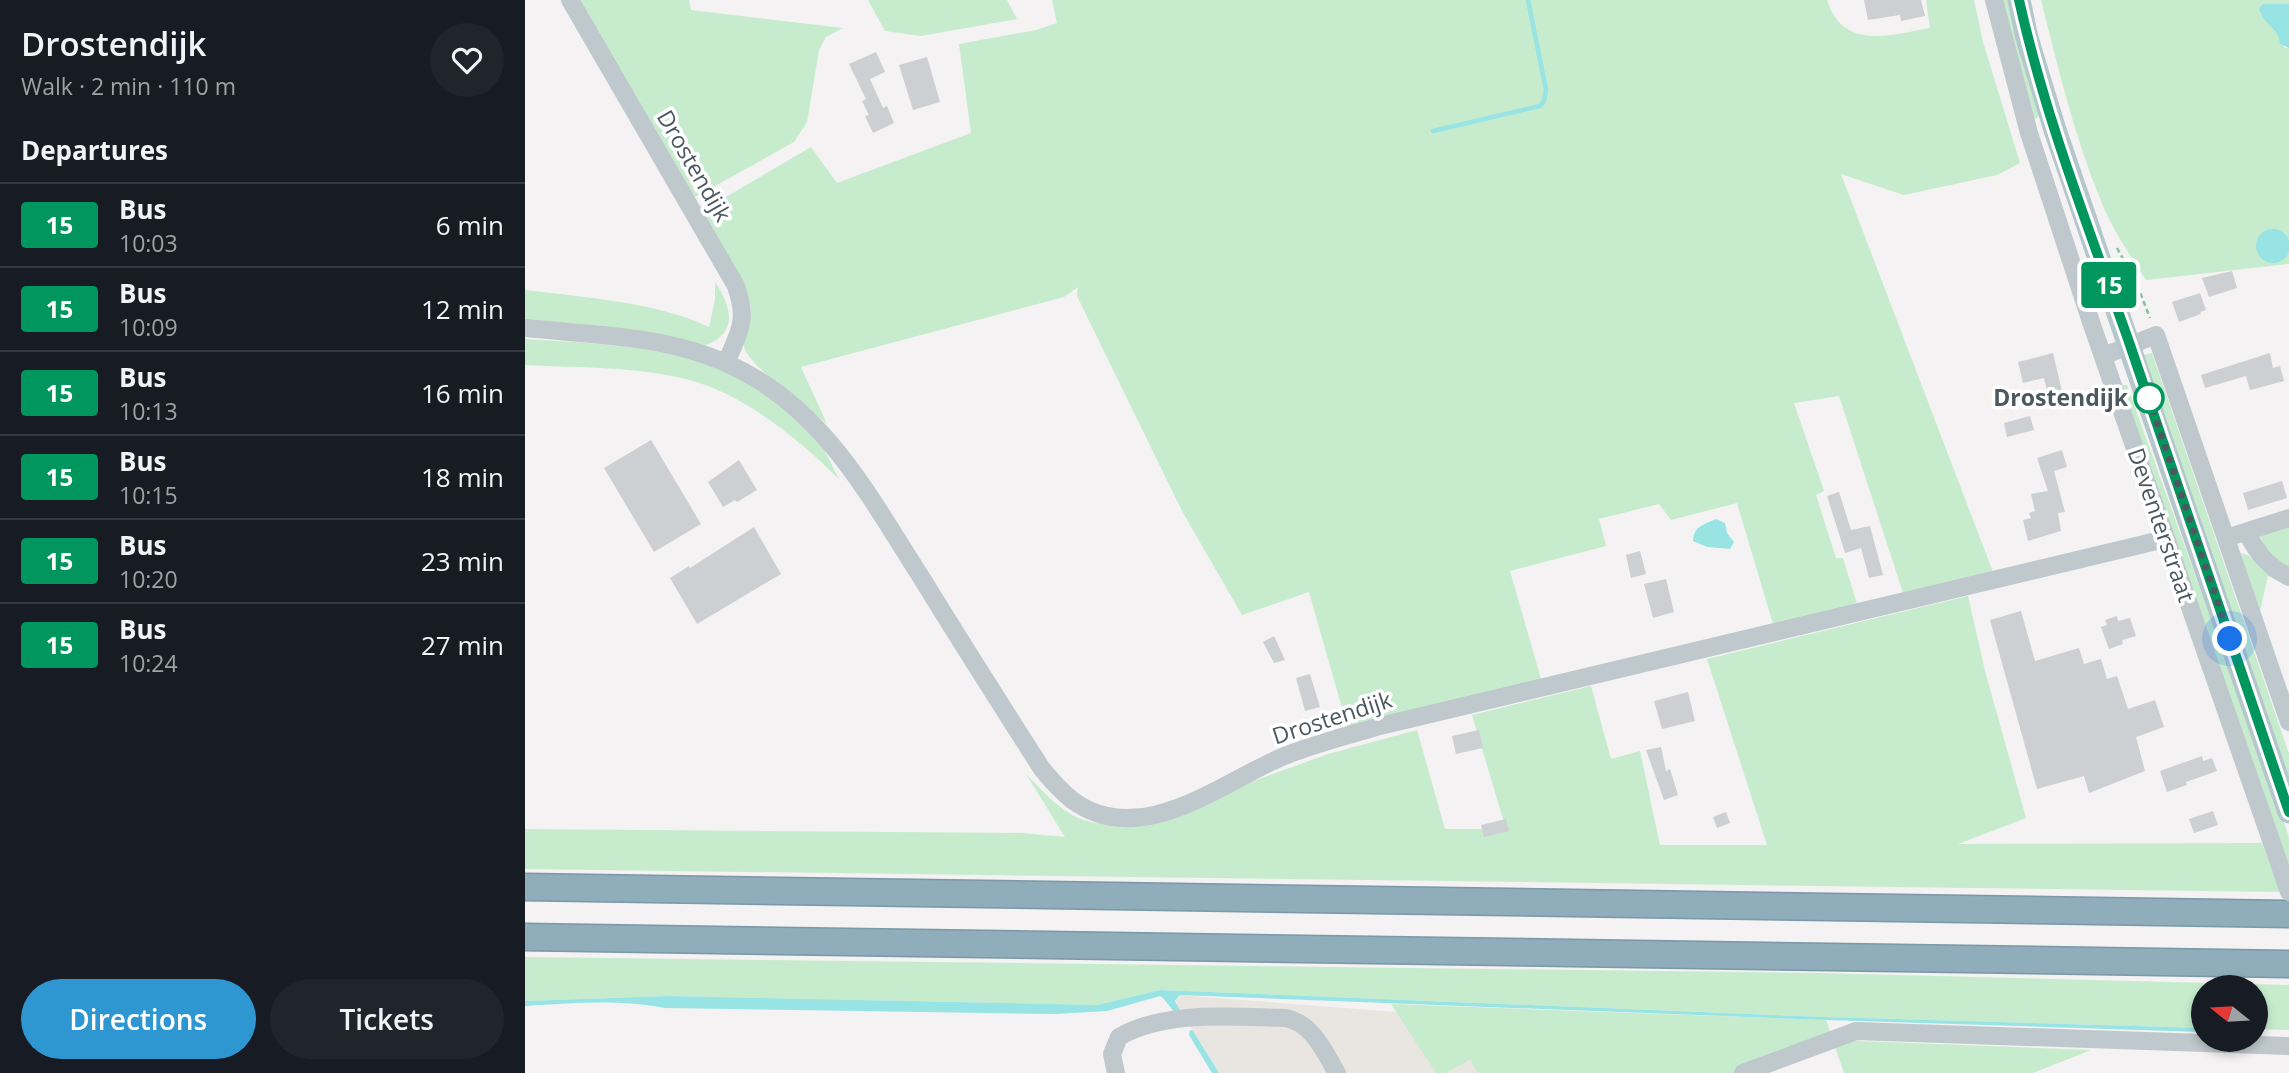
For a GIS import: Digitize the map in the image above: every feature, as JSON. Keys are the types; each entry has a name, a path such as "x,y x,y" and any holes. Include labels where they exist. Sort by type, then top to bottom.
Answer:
{"highway":[{"path":"525,887 2279,914"},
{"path":"525,937 2288,964"}],"main road":[{"name":"Deventerstraat","path":"2018,0 2055,130 2289,812"}],"street":[{"name":"Drostendijk","path":"570,0 736,286 743,307 741,327 726,363"},
{"name":"Deventerstraat","path":"1994,0 2029,133 2165,540 2289,892"},
{"name":"Drostendijk","path":"525,328 670,345 726,363 764,382 796,407 825,435 864,488 1042,769 1075,802 1120,818 1139,818 1171,811 1284,756 1380,726 2165,540"},
{"path":"2103,356 2156,335 2289,722"},
{"path":"2226,538 2289,519"},
{"path":"2247,533 2261,558 2289,577"},
{"path":"1116,1073 1112,1054 1119,1037 1134,1028 1202,1016 1297,1020 1315,1037 1338,1073"},
{"path":"1743,1073 1856,1031 2289,1046"}],"shaded area":[{"path":"1178,995 1397,1012 1436,1073 1219,1073 1180,1010 1175,998"},
{"path":"1470,1060 1478,1073 1446,1073"}],"green space":[{"path":"574,0 689,0 691,10 843,28 826,37 819,50 807,122 794,142 690,200"},
{"path":"868,0 1007,0 1017,19 921,36 885,31"},
{"path":"1052,0 1827,0 1834,16 1844,27 1869,36 1884,36 1930,28 1926,0 1974,0 1983,42 2020,163 1997,175 1904,195 1841,174 1993,572 1903,593 1839,396 1794,403 1824,491 1816,495 1836,558 1843,558 1857,604 1773,624 1737,503 1671,520 1659,504 1599,519 1606,546 1510,571 1541,679 1348,729 1309,592 1242,615 1182,511 1077,296 1078,287 1064,297 801,367 827,424 766,374 747,354 744,341 750,304 700,216 704,210 811,147 837,183 971,133 959,44 1036,30 1057,23"},
{"path":"1997,0 2009,0 2040,115 2031,123"},
{"path":"2041,0 2289,0 2289,4 2269,4 2259,13 2275,30 2285,48 2289,48 2289,264 2146,280 2110,222 2091,176 2067,101"},
{"path":"715,282 726,301 729,320 722,335 703,346 525,325 525,290 643,306 709,327 715,300"},
{"path":"525,339 643,349 672,354 728,371 761,388 800,421 820,444 839,479 770,420 710,387 649,372 525,365"},
{"path":"2152,353 2289,754 2289,784 2143,355"},
{"path":"2127,385 2289,837 2289,878 2119,386"},
{"path":"2289,524 2289,569 2268,555 2260,535"},
{"path":"2240,553 2248,555 2262,570 2289,583 2289,586 2268,576 2260,611"},
{"path":"1968,596 1985,671 2026,818 1958,844 2262,843 2280,892 525,869 525,829 1022,833 1065,837 1026,774 1052,800 1073,815 1099,823 1135,824 1328,754 1417,730 1445,829 1506,829 1472,715 1591,686 1611,759 1640,751 1660,845 1767,845 1707,659"},
{"path":"525,957 1819,973 2191,982 2191,1028 1824,1017 1160,990 1097,1005 668,996 525,1001"},
{"path":"2268,984 2289,985 2289,1030 2268,1029"},
{"path":"1391,1004 1826,1020 1833,1040 2091,1050 2033,1073 1844,1073 1833,1041 1754,1073 1478,1073 1470,1060 1446,1073 1436,1073"}],"water":[{"path":"2263,4 2289,4 2289,48 2280,44 2277,33 2260,13 2259,8"},
{"path":"2273,229 2285,234 2290,246 2285,258 2273,263 2261,258 2256,246 2261,234"},
{"path":"1716,519 1725,523 1727,533 1734,542 1730,549 1707,547 1693,541 1697,529"},
{"path":"1160,990 1824,1017 2191,1028 2191,1032 1179,995 1175,1001 1180,1010 1175,1013 1160,996 1107,1011 1055,1014 665,1008 613,1003 525,1006 525,1001 668,996 1097,1005"},
{"path":"1190,1030 1219,1073 1212,1073 1189,1035"}],"building":[{"path":"1864,0 1921,0 1925,16 1901,21 1900,15 1868,20"},
{"path":"876,52 885,72 870,79 883,108 887,106 894,123 873,133 865,116 869,115 862,101 866,99 849,64"},
{"path":"927,57 940,102 913,110 899,65"},
{"path":"2232,271 2237,288 2209,297 2202,278"},
{"path":"2200,293 2206,310 2179,322 2172,302"},
{"path":"2053,353 2064,400 2050,404 2044,378 2023,383 2018,362"},
{"path":"2270,353 2273,368 2280,366 2284,381 2250,390 2246,376 2205,388 2201,375"},
{"path":"2030,416 2034,430 2007,437 2004,423"},
{"path":"651,440 701,524 654,552 604,468"},
{"path":"2062,450 2067,467 2054,471 2065,512 2058,513 2061,531 2028,541 2023,520 2031,518 2029,513 2035,511 2031,494 2048,491 2037,458"},
{"path":"739,460 757,490 723,507 708,482"},
{"path":"2282,481 2287,498 2248,510 2243,493"},
{"path":"1839,492 1851,530 1870,526 1883,575 1869,578 1861,548 1845,553 1827,496"},
{"path":"754,527 781,574 697,624 670,578"},
{"path":"1640,551 1646,574 1631,578 1626,555"},
{"path":"1666,579 1674,612 1653,618 1644,584"},
{"path":"2021,611 2035,661 2079,648 2084,664 2101,659 2107,679 2117,676 2128,709 2155,700 2164,727 2136,737 2145,771 2089,793 2084,776 2037,789 1990,620"},
{"path":"2117,616 2118,621 2130,618 2136,636 2122,640 2123,644 2109,649 2101,627 2107,625 2105,620"},
{"path":"1274,636 1285,660 1274,663 1263,642"},
{"path":"1310,674 1320,707 1305,711 1296,678"},
{"path":"1688,692 1695,721 1662,729 1654,701"},
{"path":"1479,730 1483,748 1456,754 1452,736"},
{"path":"1661,747 1666,771 1670,769 1678,795 1664,800 1646,750"},
{"path":"2202,756 2203,761 2212,758 2217,771 2167,792 2160,771"},
{"path":"2213,811 2218,825 2194,833 2189,819"},
{"path":"1726,812 1730,823 1717,828 1713,817"},
{"path":"1506,819 1509,831 1484,837 1481,825"}],"waterway":[{"path":"1433,131 1540,106 1544,101 1546,90 1528,0"}],"bus line":[{"name":"15","path":"2019,0 2027,38 2055,130 2289,812"}],"place":[{"name":"Drostendijk","path":"2149,398"}],"route":[{"path":"2149,398 2147,393 2230,639"}]}
